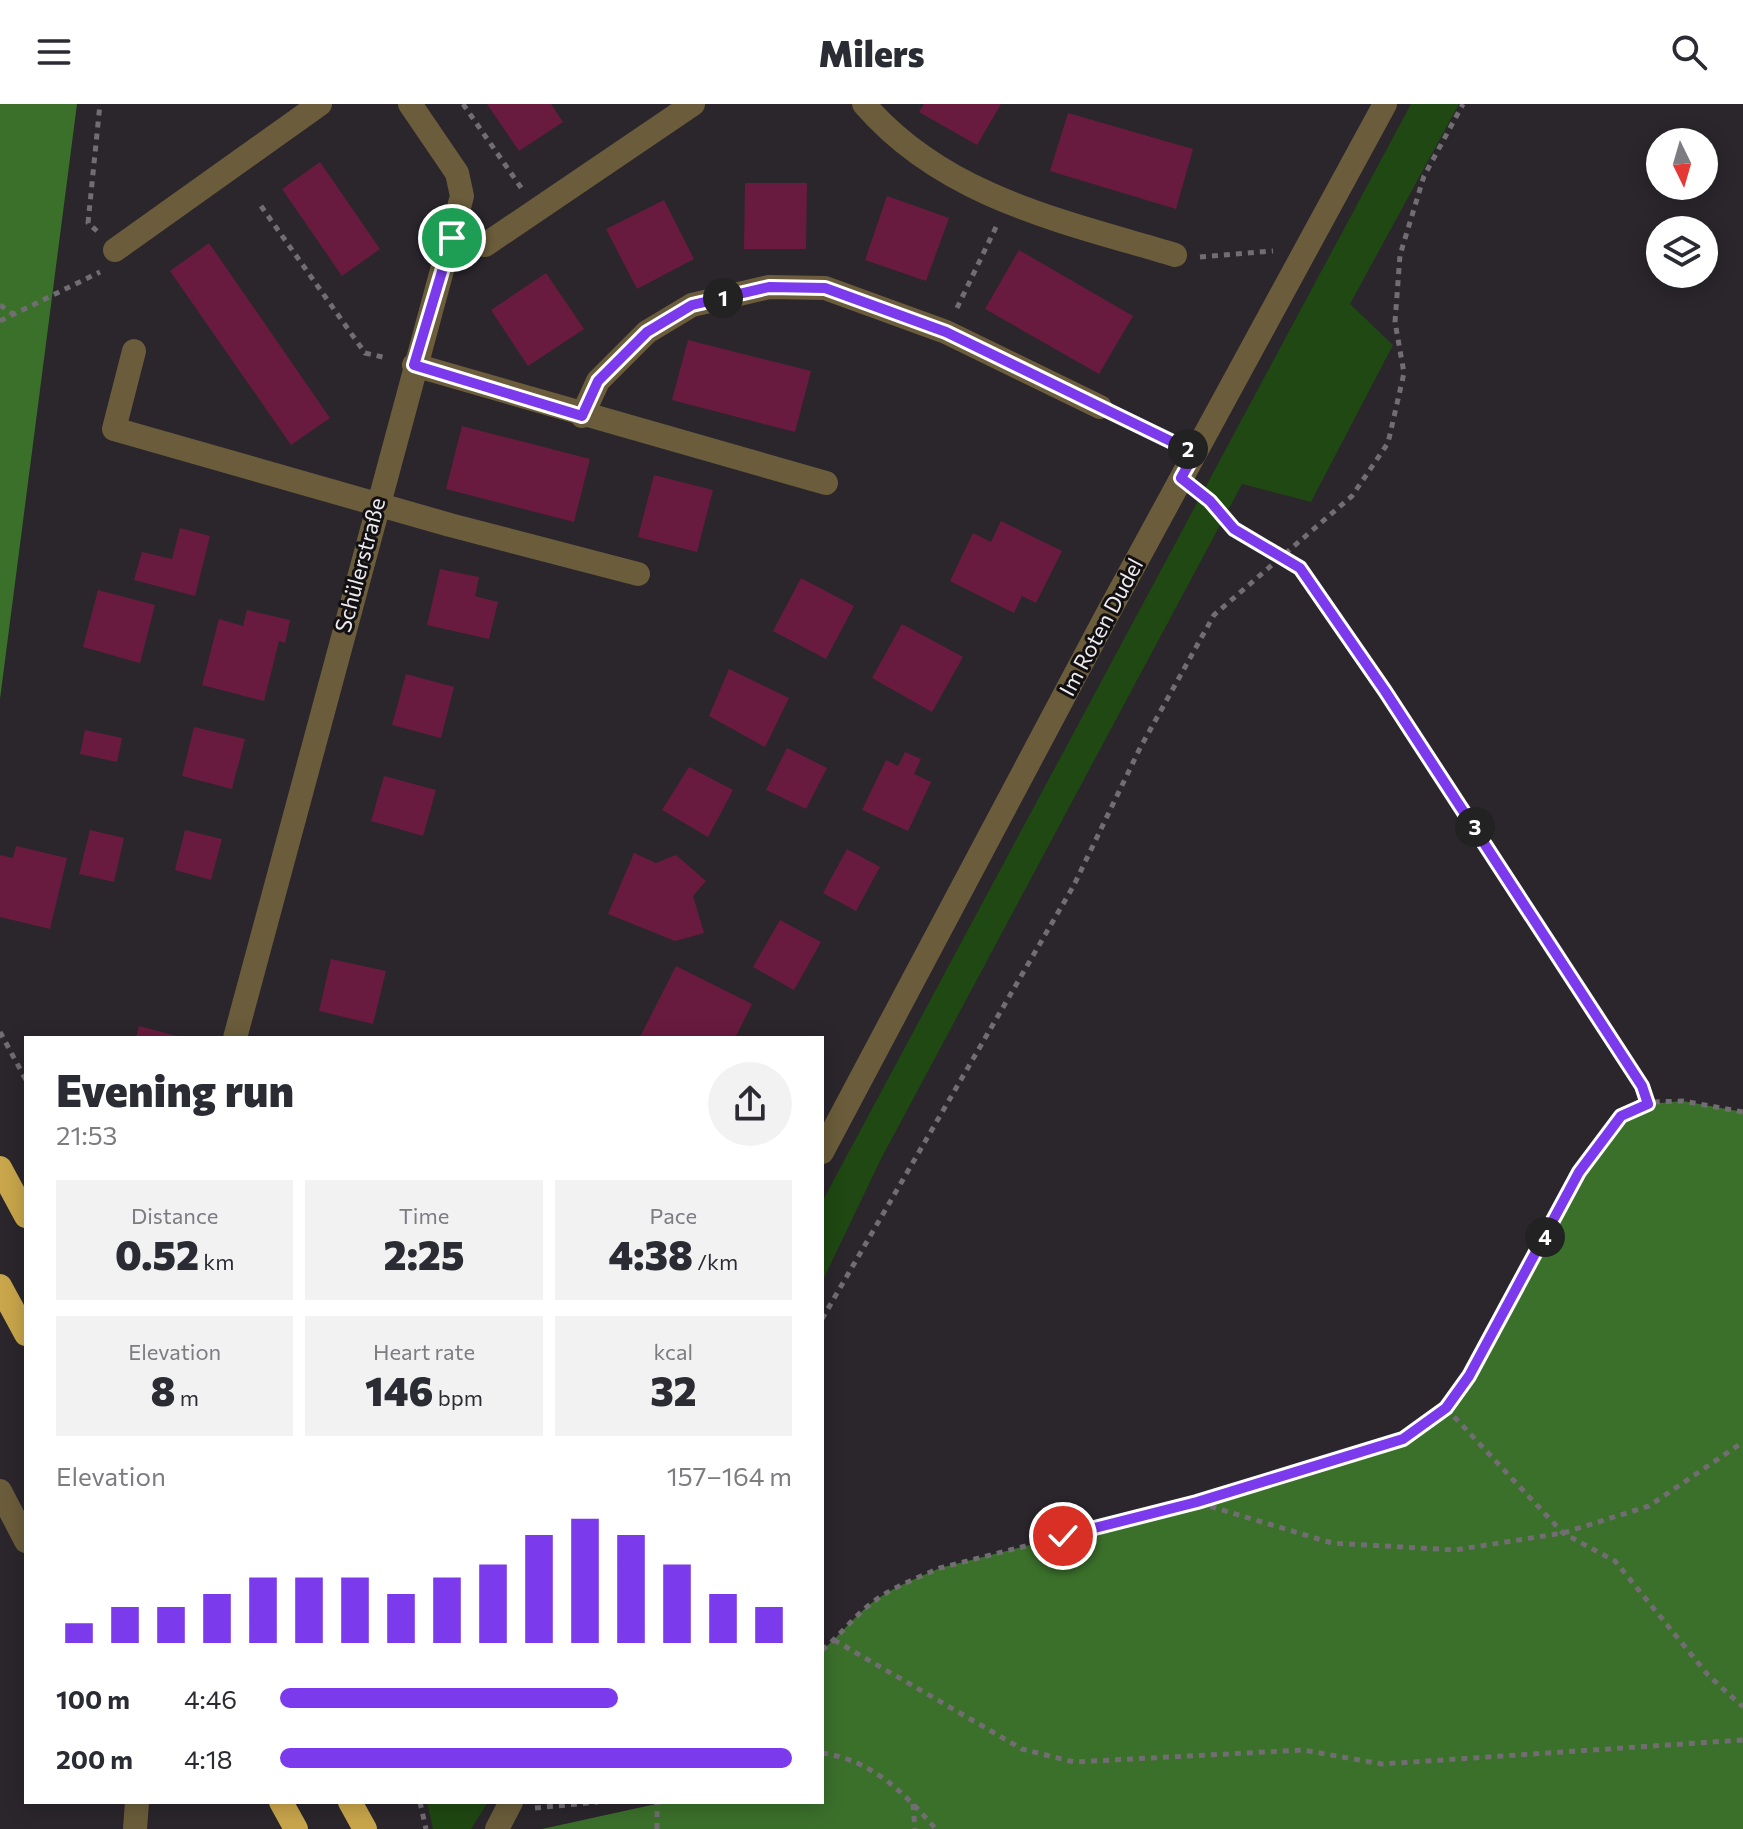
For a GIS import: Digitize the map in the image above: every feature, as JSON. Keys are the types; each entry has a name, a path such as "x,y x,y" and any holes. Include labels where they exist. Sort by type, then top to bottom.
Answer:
{"highway":[{"path":"0,1168 24,1212"},
{"path":"0,1286 24,1330"},
{"path":"282,1804 296,1829"},
{"path":"351,1804 365,1829"}],"street":[{"path":"115,250 320,104"},
{"name":"Schülerstraße","path":"236,1036 462,196 457,173 410,104"},
{"path":"452,238 485,245 693,104"},
{"path":"864,104 913,153 1007,204 1175,255"},
{"name":"Im Roten Dudel","path":"824,1148 1181,478 1385,104"},
{"path":"582,416 598,381 647,332 692,305 769,287 825,288 946,332 1100,407"},
{"path":"134,351 114,429 638,574"},
{"path":"414,365 582,416 826,483"},
{"path":"0,1491 24,1537"},
{"path":"135,1829 137,1804"},
{"path":"497,1829 510,1804"}],"path":[{"path":"0,321 103,270 115,250 88,223 100,104"},
{"path":"463,104 535,209"},
{"path":"824,1316 1074,885 1140,748 1214,615 1352,496 1388,443 1404,373 1395,322 1400,255 1424,176 1463,104"},
{"path":"946,332 1007,204"},
{"path":"261,206 365,353 414,365"},
{"path":"1175,255 1211,259 1305,250"},
{"path":"0,305 13,314"},
{"path":"1100,407 1195,453"},
{"path":"1181,478 1210,501 1234,529 1300,568 1385,691 1634,1073 1648,1104"},
{"path":"0,1032 24,1076"},
{"path":"824,1646 837,1639 871,1604 940,1568 1197,1502 1403,1439 1446,1408 1469,1376 1579,1172 1621,1116 1648,1104 1683,1101 1743,1112"},
{"path":"1446,1408 1563,1533 1615,1561 1708,1675 1743,1707"},
{"path":"1197,1502 1332,1543 1455,1550 1563,1533 1649,1506 1743,1442"},
{"path":"837,1639 1022,1749 1074,1762 1303,1750 1382,1764 1743,1740"},
{"path":"824,1753 845,1756 896,1784 936,1829"},
{"path":"913,1803 915,1829"},
{"path":"420,1804 426,1829"},
{"path":"521,1804 546,1809 583,1804"},
{"path":"657,1804 657,1829"}],"green space":[{"path":"0,104 77,104 0,699"},
{"path":"1411,104 1459,104 1350,304 1393,345 1311,502 1242,484 881,1159 824,1278 824,1198"},
{"path":"1683,1101 1743,1112 1743,1829 542,1829 656,1804 824,1804 824,1648 881,1597 940,1568 1197,1502 1403,1439 1446,1408 1469,1376 1579,1172 1606,1133 1621,1116 1648,1104"},
{"path":"427,1804 487,1804 471,1829 433,1829"}],"building":[{"path":"487,104 551,104 563,122 519,151"},
{"path":"924,104 1001,104 977,145 919,112"},
{"path":"1068,113 1193,149 1176,209 1050,171"},
{"path":"320,162 380,249 342,276 282,189"},
{"path":"745,183 807,183 806,249 744,249"},
{"path":"887,196 949,218 926,281 865,260"},
{"path":"664,200 694,259 637,289 606,229"},
{"path":"209,243 330,418 291,445 170,271"},
{"path":"1019,250 1133,316 1099,374 985,309"},
{"path":"546,273 584,329 528,366 491,310"},
{"path":"688,340 811,371 795,432 672,400"},
{"path":"462,426 590,459 574,522 446,489"},
{"path":"654,475 713,490 697,552 638,537"},
{"path":"1001,521 1062,551 1036,603 1022,596 1014,613 950,581 973,533 991,542"},
{"path":"180,528 210,536 195,596 134,580 142,552 172,559"},
{"path":"440,569 479,577 475,596 498,602 489,639 427,625"},
{"path":"801,578 854,606 826,659 773,631"},
{"path":"98,590 155,605 140,663 83,647"},
{"path":"247,610 290,620 285,643 279,641 264,701 202,685 219,619 243,626"},
{"path":"902,624 963,657 932,712 872,678"},
{"path":"729,669 789,698 765,747 709,716"},
{"path":"406,674 454,687 441,738 392,725"},
{"path":"194,727 245,739 232,789 182,776"},
{"path":"85,730 122,738 117,762 80,754"},
{"path":"787,748 827,768 806,809 766,790"},
{"path":"905,752 921,759 914,774 931,782 908,831 862,810 886,760 898,766"},
{"path":"689,767 733,790 708,837 662,810"},
{"path":"384,776 436,790 423,836 371,821"},
{"path":"90,830 124,838 114,882 79,874"},
{"path":"185,830 222,839 211,880 175,870"},
{"path":"16,846 67,858 50,929 0,917 0,855 13,858"},
{"path":"847,849 880,867 856,911 823,893"},
{"path":"634,853 656,863 676,855 706,881 693,896 704,933 675,941 608,914"},
{"path":"780,920 821,942 794,990 753,967"},
{"path":"331,959 386,971 373,1024 319,1011"},
{"path":"676,966 752,1004 736,1036 641,1036"},
{"path":"139,1026 177,1036 136,1036"}],"route":[{"path":"452,238 414,365 582,416 598,381 647,332 692,305 769,287 825,288 946,332 1195,453 1181,478 1210,501 1234,529 1300,568 1385,691 1642,1086 1648,1104 1621,1116 1606,1133 1579,1172 1469,1376 1446,1408 1424,1427 1403,1439 1197,1502 1063,1536"}]}
